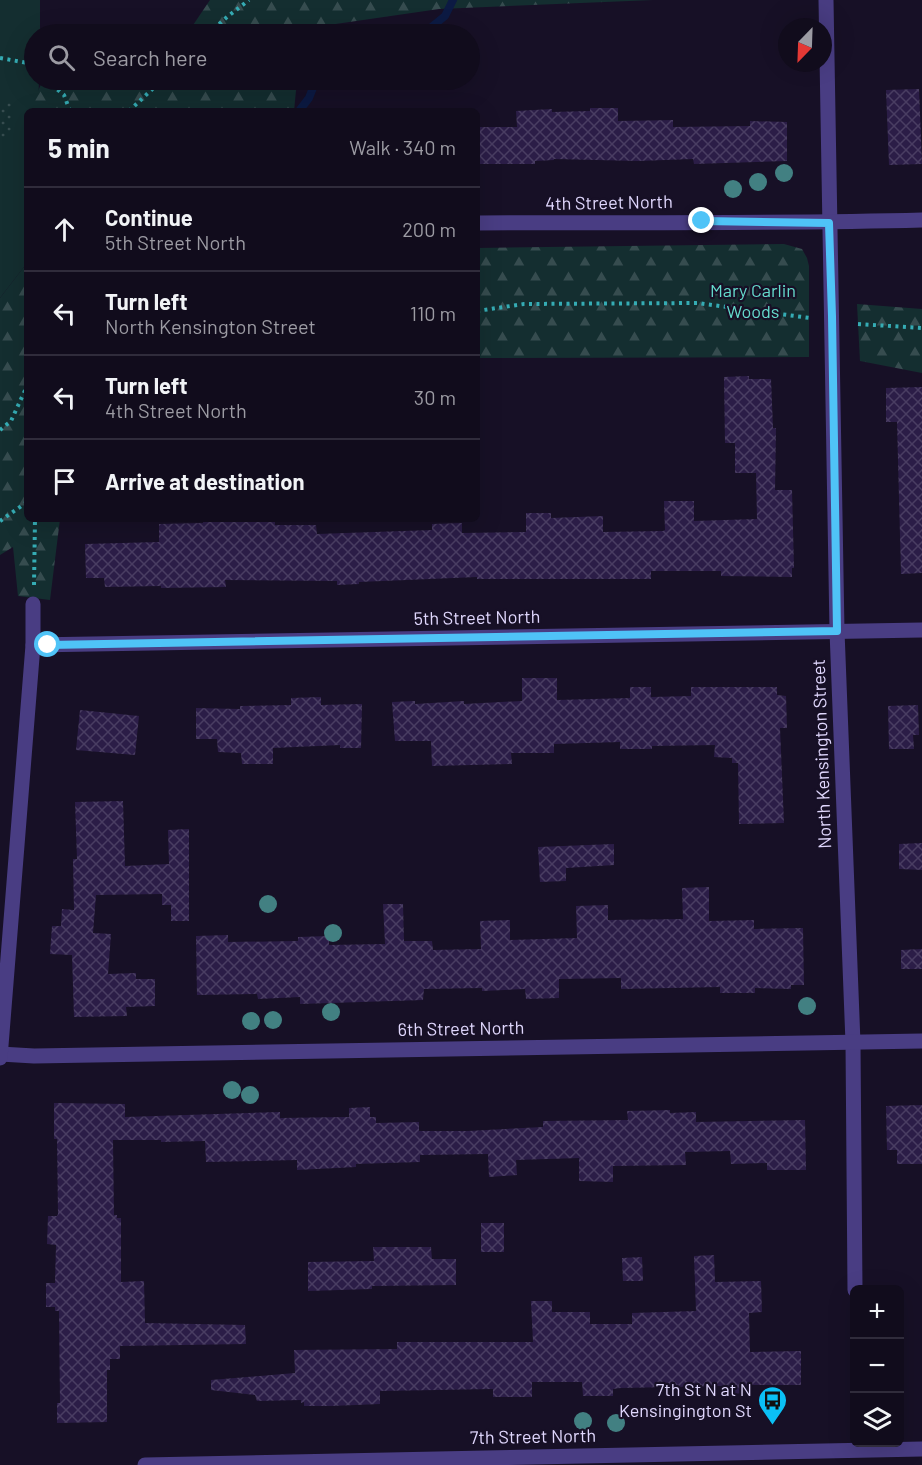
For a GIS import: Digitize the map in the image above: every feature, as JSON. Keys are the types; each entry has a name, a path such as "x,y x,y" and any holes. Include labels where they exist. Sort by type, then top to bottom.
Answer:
{"street":[{"name":"North Kensington Street","path":"826,0 837,631 853,1043 855,1285"},
{"name":"4th Street North","path":"480,223 702,221 829,223 922,220"},
{"path":"0,1056 33,645 33,604"},
{"name":"5th Street North","path":"33,645 922,630"},
{"name":"6th Street North","path":"0,1056 922,1041"},
{"name":"7th Street North","path":"145,1465 856,1453 922,1449"}],"path":[{"path":"219,24 249,0"},
{"path":"0,58 24,62"},
{"path":"58,90 64,95 69,108"},
{"path":"132,108 151,90"},
{"path":"480,311 524,304 697,303 810,318"},
{"path":"858,324 922,328"},
{"path":"0,430 11,421 24,393"},
{"path":"0,520 24,504"},
{"path":"33,604 35,522"}],"green space":[{"path":"0,0 40,0 40,24 24,24 24,90 39,90 38,108 24,108 24,267 0,298"},
{"path":"210,0 653,0 439,9 336,24 194,24"},
{"path":"38,90 296,90 294,108 30,108"},
{"path":"10,101 13,113 13,133 3,143 0,143 0,102"},
{"name":"Mary Carlin Woods","path":"784,244 802,249 809,266 809,357 480,358 480,248"},
{"path":"24,267 24,522 60,522 50,600 18,596 13,547 0,555 0,298"},
{"path":"857,304 922,309 922,373 860,361"}],"building":[{"path":"919,89 922,164 889,165 886,90"},
{"path":"590,108 618,108 618,121 673,120 673,127 750,126 750,121 787,122 787,161 694,164 693,159 638,161 554,159 535,161 535,164 480,164 480,127 517,127 516,111 552,109 552,112 590,111"},
{"path":"749,376 749,379 771,379 773,428 776,428 775,490 792,490 794,568 792,568 792,577 721,576 721,571 651,571 651,579 477,579 477,577 337,585 337,581 225,580 226,587 161,588 161,586 105,587 104,578 86,578 85,544 159,542 159,524 275,522 275,525 316,525 317,534 432,530 432,524 462,523 462,533 526,532 526,513 551,513 551,518 603,516 603,532 663,531 665,530 664,501 694,501 694,521 757,519 756,473 735,473 735,443 725,443 724,377"},
{"path":"922,387 922,573 901,574 897,422 886,422 886,388"},
{"path":"522,678 557,678 557,700 630,698 630,687 651,687 651,697 691,696 691,687 777,687 777,695 786,696 787,728 780,728 784,823 739,824 738,763 732,763 732,758 714,757 715,745 620,749 620,742 554,744 554,753 511,753 512,764 432,766 431,741 395,741 392,702 415,701 415,704 464,701 464,704 522,701"},
{"path":"321,697 321,705 362,704 361,748 340,748 340,745 273,748 273,764 242,764 241,753 218,752 217,739 196,739 196,708 240,709 240,706 291,705 291,698"},
{"path":"918,705 919,735 913,735 914,749 889,749 888,706"},
{"path":"80,710 139,716 135,755 76,750"},
{"path":"123,801 125,866 169,864 168,830 189,829 189,921 171,921 171,905 162,905 162,894 96,895 93,933 111,934 108,974 136,973 136,979 155,979 155,1006 126,1007 127,1016 74,1017 72,955 50,954 52,926 61,926 62,909 74,910 73,859 77,859 75,802"},
{"path":"922,843 922,870 899,869 899,844"},
{"path":"614,844 614,865 566,868 566,881 540,882 538,847"},
{"path":"709,887 709,921 754,920 754,929 803,928 804,985 791,985 791,989 755,988 755,993 720,993 720,987 621,989 621,978 559,979 559,998 526,999 525,989 482,991 482,988 424,989 423,1000 300,1004 300,997 258,999 257,994 197,995 196,936 228,935 228,942 298,941 298,937 329,936 329,945 385,944 383,904 403,904 404,941 432,941 433,950 481,949 480,921 510,920 510,940 577,938 576,906 608,905 608,920 683,919 682,888"},
{"path":"922,949 922,969 901,969 901,950"},
{"path":"54,1103 125,1104 125,1117 280,1112 280,1118 349,1117 349,1108 370,1107 370,1117 376,1117 376,1123 419,1122 419,1131 543,1127 543,1121 628,1120 627,1111 696,1112 696,1122 805,1120 806,1170 767,1170 767,1163 731,1164 730,1151 685,1152 686,1165 613,1166 613,1182 579,1181 579,1158 516,1160 517,1175 489,1177 488,1154 420,1155 420,1162 356,1164 356,1167 297,1170 297,1160 206,1162 205,1141 113,1140 114,1215 121,1218 121,1282 144,1281 145,1323 245,1325 246,1344 120,1346 120,1359 110,1359 110,1370 107,1370 107,1422 57,1423 57,1403 60,1403 59,1311 55,1311 55,1307 46,1307 46,1283 55,1283 56,1245 47,1244 48,1216 58,1214"},
{"path":"922,1105 922,1164 897,1164 897,1150 887,1150 886,1106"},
{"path":"481,1223 504,1223 504,1252 481,1252"},
{"path":"373,1247 431,1247 432,1259 456,1259 456,1285 372,1286 372,1289 308,1291 308,1262 374,1261"},
{"path":"714,1255 715,1282 761,1281 762,1312 749,1313 750,1352 801,1351 801,1385 751,1385 752,1393 723,1394 722,1386 621,1388 613,1389 613,1396 583,1396 582,1382 532,1382 532,1397 493,1397 493,1389 380,1391 380,1404 331,1406 304,1406 301,1400 257,1401 255,1395 211,1390 211,1380 295,1373 294,1350 397,1349 397,1342 533,1342 531,1301 552,1301 552,1312 590,1312 590,1324 632,1324 632,1313 696,1311 694,1256"},
{"path":"642,1257 643,1281 623,1281 622,1258"}],"waterway":[{"path":"435,24 445,16 453,0"},
{"path":"301,108 312,90"}],"place":[{"name":"7th St N at N Kensingington St","path":"773,1426"}],"route":[{"path":"48,645 837,631 829,223 702,221"}]}
